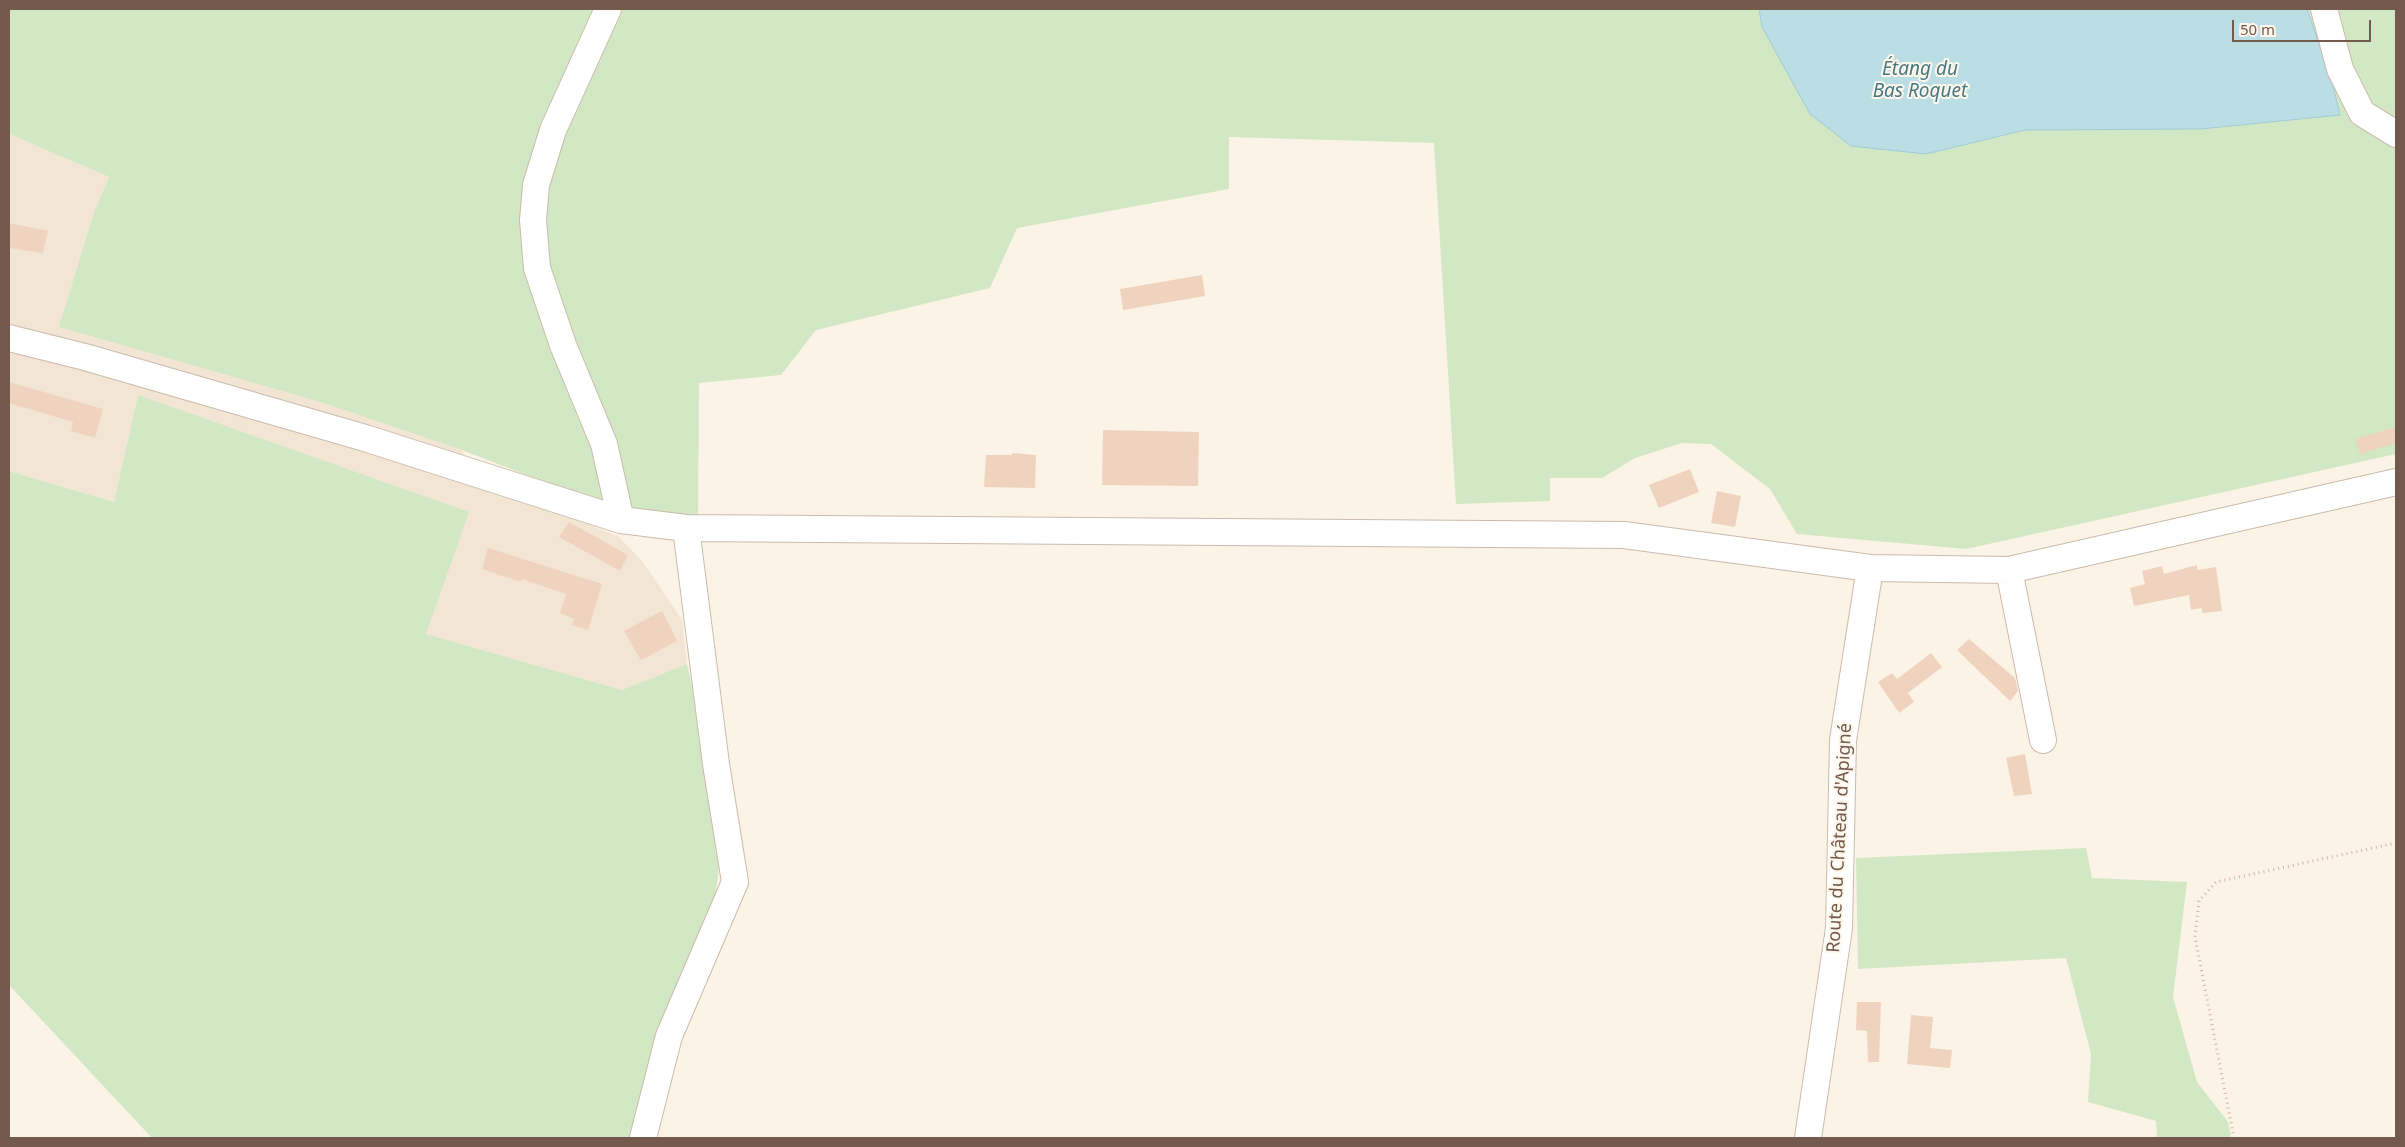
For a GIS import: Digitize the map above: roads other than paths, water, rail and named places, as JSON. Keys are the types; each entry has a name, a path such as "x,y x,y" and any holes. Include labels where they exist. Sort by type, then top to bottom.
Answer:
{"street":[{"path":"608,9 553,130 536,185 533,220 537,268 563,345 604,444 621,520"},
{"path":"2324,9 2340,69 2362,113 2396,134"},
{"path":"9,338 85,357 365,438 621,520 686,528 1624,535 1870,568 2009,570 2396,482"},
{"path":"643,1138 669,1036 735,882 716,764 686,528"},
{"name":"Route du Château d'Apigné","path":"1808,1138 1839,928 1843,740 1870,568"},
{"path":"2009,570 2044,740"}],"water":[{"name":"Étang du Bas Roquet","path":"1759,9 2307,9 2331,77 2340,115 2201,129 2025,130 1926,154 1851,146 1810,114 1762,27"}]}
